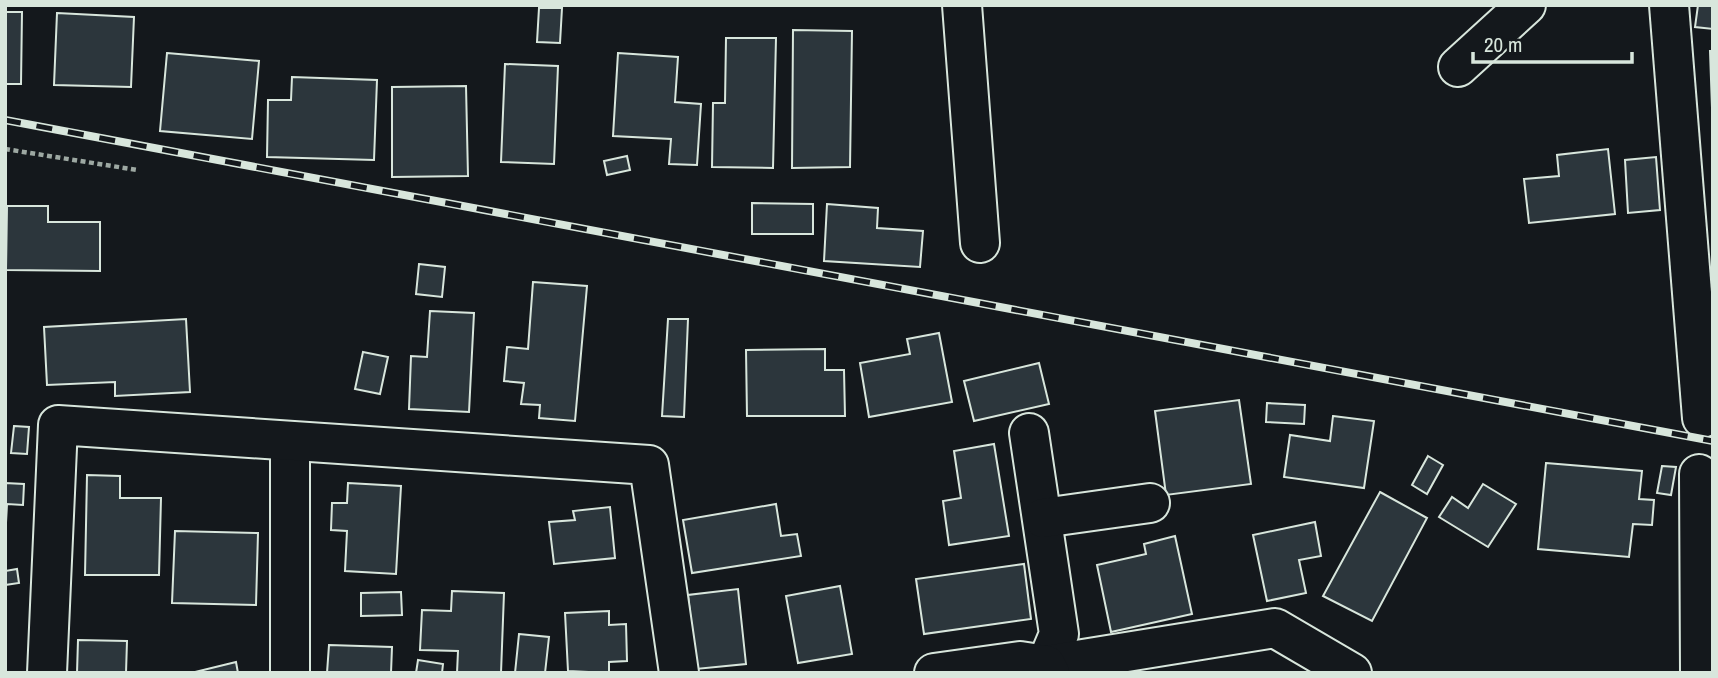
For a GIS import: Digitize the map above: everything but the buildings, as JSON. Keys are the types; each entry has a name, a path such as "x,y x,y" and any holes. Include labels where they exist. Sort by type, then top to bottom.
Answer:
{"street":[{"path":"962,5 980,243"},
{"path":"1458,67 1526,5"},
{"path":"1669,5 1702,418"},
{"path":"47,673 58,425 649,465 679,673"},
{"path":"1029,433 1059,634 1048,669"},
{"path":"290,441 290,673"},
{"path":"1699,474 1700,673"},
{"path":"1043,518 1150,503"},
{"path":"934,673 1020,661 1048,669 1275,628 1352,673"}],"path":[{"path":"5,149 137,170"}],"railway":[{"path":"5,120 1713,441"}]}
